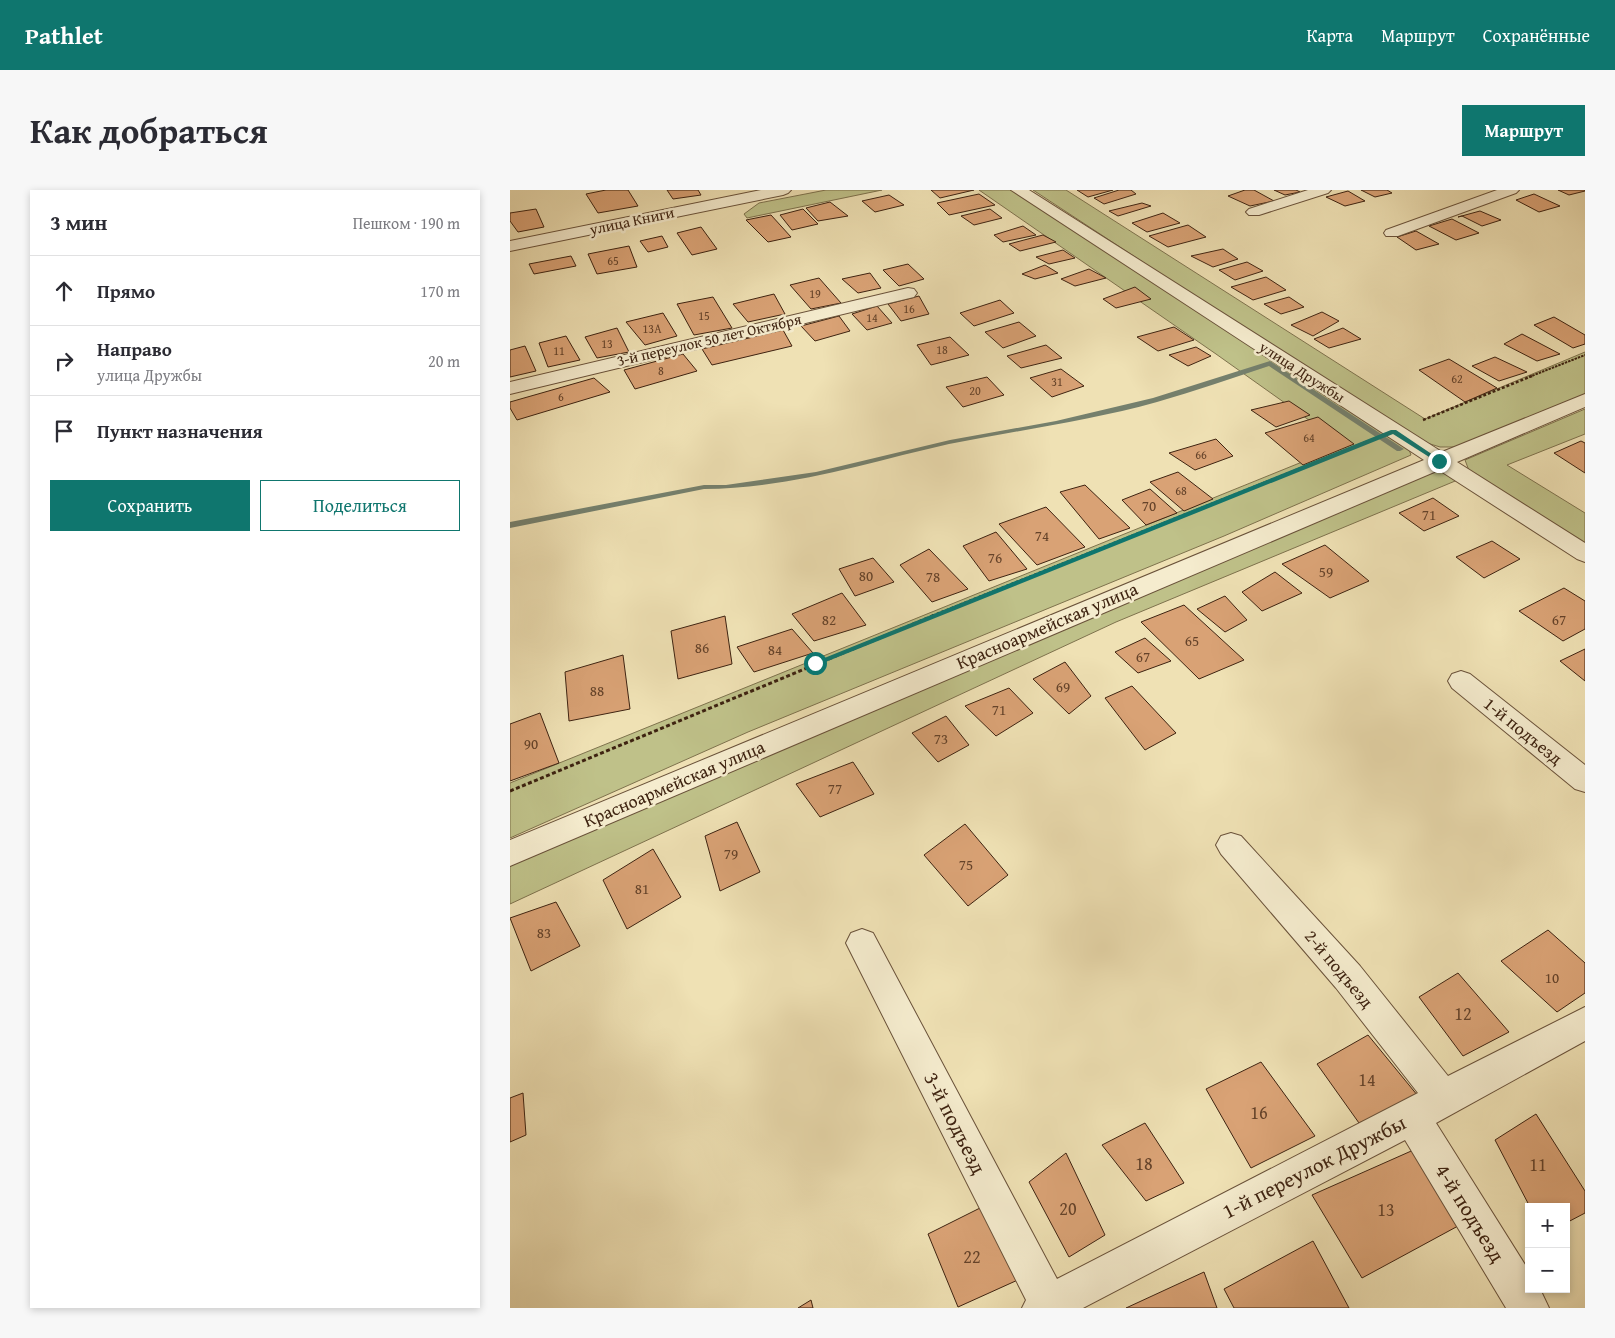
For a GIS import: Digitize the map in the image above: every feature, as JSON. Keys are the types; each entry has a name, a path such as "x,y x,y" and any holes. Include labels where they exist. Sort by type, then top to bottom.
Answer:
{"street":[{"name":"улица Книги","path":"510,246 782,190"},
{"name":"улица Дружбы","path":"1019,190 1585,554"},
{"path":"1254,212 1323,190"},
{"path":"1392,233 1512,190"},
{"name":"3-й переулок 50 лет Октября","path":"510,388 908,293"},
{"name":"Красноармейская улица","path":"510,853 1585,400"},
{"name":"1-й подъезд","path":"1461,681 1585,781"},
{"name":"2-й подъезд","path":"1231,845 1348,977 1443,1098"},
{"name":"3-й подъезд","path":"862,943 1045,1306"},
{"name":"1-й переулок Дружбы","path":"1045,1306 1412,1117 1443,1098 1585,1023"},
{"name":"4-й подъезд","path":"1412,1117 1529,1308"}],"path":[{"path":"510,791 815,663 1585,355"}],"green space":[{"path":"826,190 882,190 747,218 744,214 759,203"},
{"path":"979,190 1013,190 1408,447 1411,455 1224,536 748,732 510,838 510,783 1344,445"},
{"path":"1033,190 1066,190 1425,419 1585,352 1585,396 1458,447 1440,447 1427,443 1222,314"},
{"path":"1585,409 1585,434 1507,465 1585,513 1585,548 1472,473 1465,460"},
{"path":"1433,467 1460,479 1116,622 510,904 510,862"}],"building":[{"path":"606,190 628,190 638,206 598,213 586,194"},
{"path":"667,190 698,190 701,195 673,199"},
{"path":"931,190 974,190 940,198"},
{"path":"1077,190 1113,190 1088,197"},
{"path":"1119,190 1131,190 1136,194 1104,204 1094,198"},
{"path":"1245,190 1254,190 1274,201 1250,206 1228,196"},
{"path":"1274,190 1296,190 1300,192 1285,195"},
{"path":"1361,190 1387,190 1392,193 1375,197"},
{"path":"1558,190 1585,190 1585,191 1569,195"},
{"path":"1348,191 1365,201 1345,206 1326,197"},
{"path":"979,194 995,205 949,215 937,203"},
{"path":"1534,194 1560,206 1539,212 1516,200"},
{"path":"889,195 904,205 875,212 862,201"},
{"path":"830,202 848,216 818,221 806,208"},
{"path":"1142,203 1151,206 1118,216 1109,211"},
{"path":"536,209 544,227 518,232 510,221 510,213"},
{"path":"803,209 818,224 792,230 780,215"},
{"path":"990,209 1002,218 974,225 961,216"},
{"path":"1480,211 1501,220 1482,226 1462,216 1458,217"},
{"path":"1163,213 1180,223 1147,232 1132,223"},
{"path":"771,215 791,237 768,242 746,220"},
{"path":"1452,219 1479,233 1456,240 1429,226"},
{"path":"1188,225 1206,237 1168,247 1149,236"},
{"path":"1023,226 1036,235 1003,242 994,235"},
{"path":"701,227 717,249 692,255 677,233"},
{"path":"1416,231 1439,244 1416,250 1397,237"},
{"path":"1043,235 1056,242 1020,251 1009,244"},
{"path":"662,236 668,247 648,252 640,241"},
{"path":"629,246 637,267 597,274 588,254"},
{"path":"1223,249 1238,259 1213,267 1191,256"},
{"path":"1063,250 1075,258 1049,264 1036,257"},
{"path":"571,256 576,266 534,274 529,264"},
{"path":"1247,262 1263,271 1235,280 1219,270"},
{"path":"908,264 924,279 899,286 883,270"},
{"path":"1045,265 1058,273 1035,279 1022,274"},
{"path":"1089,269 1106,278 1075,286 1061,279"},
{"path":"870,273 881,288 858,293 842,279"},
{"path":"1266,277 1286,290 1253,300 1231,287"},
{"path":"819,278 841,303 811,309 790,285"},
{"path":"1135,287 1151,299 1116,308 1103,299"},
{"path":"774,294 785,314 748,322 733,304"},
{"path":"919,296 929,314 901,321 888,304"},
{"path":"713,297 732,328 694,335 677,304"},
{"path":"1289,297 1304,307 1281,314 1264,304"},
{"path":"1000,300 1014,313 974,326 960,313"},
{"path":"877,306 892,323 867,330 852,314"},
{"path":"1322,312 1339,321 1313,336 1291,325"},
{"path":"663,313 677,336 645,345 626,322"},
{"path":"839,316 850,331 815,341 801,326"},
{"path":"1554,317 1585,335 1585,344 1573,348 1534,325"},
{"path":"1019,322 1036,336 1003,348 985,332"},
{"path":"1174,327 1194,340 1158,351 1137,337"},
{"path":"617,328 629,352 597,358 585,337"},
{"path":"1343,328 1361,339 1329,348 1314,339"},
{"path":"783,330 792,346 712,365 702,349"},
{"path":"1522,334 1560,354 1537,361 1504,344"},
{"path":"566,336 580,360 548,367 539,343"},
{"path":"950,337 969,355 931,365 917,345"},
{"path":"1046,345 1062,358 1021,368 1007,356"},
{"path":"525,346 536,371 510,377 510,350"},
{"path":"1196,347 1211,356 1188,366 1169,355"},
{"path":"683,354 697,371 635,389 624,370"},
{"path":"1495,357 1527,372 1499,381 1472,366"},
{"path":"1449,359 1497,388 1465,402 1419,370"},
{"path":"1061,369 1084,386 1052,397 1030,378"},
{"path":"987,377 1004,395 963,407 946,387"},
{"path":"594,378 610,392 517,420 510,408 510,402"},
{"path":"1289,401 1310,415 1276,427 1251,410"},
{"path":"1318,417 1354,444 1303,465 1265,433"},
{"path":"1216,439 1233,456 1195,470 1169,453"},
{"path":"1581,441 1585,443 1585,473 1554,453"},
{"path":"1178,472 1213,499 1184,511 1150,482"},
{"path":"1085,485 1130,528 1099,539 1060,492"},
{"path":"1150,489 1177,513 1146,525 1122,500"},
{"path":"1433,498 1459,516 1424,531 1399,513"},
{"path":"1046,507 1085,547 1037,565 999,524"},
{"path":"996,532 1027,569 989,581 963,546"},
{"path":"1492,541 1520,559 1484,578 1456,557"},
{"path":"1325,545 1369,581 1330,598 1282,564"},
{"path":"929,549 968,589 932,602 900,565"},
{"path":"873,558 894,582 855,596 839,569"},
{"path":"1275,572 1302,593 1262,611 1242,592"},
{"path":"1564,588 1585,601 1585,629 1563,641 1519,611"},
{"path":"842,593 866,625 814,641 792,614"},
{"path":"1225,596 1247,620 1225,632 1197,609"},
{"path":"1184,605 1244,660 1199,679 1141,622"},
{"path":"725,616 732,664 678,679 671,631"},
{"path":"792,629 813,653 754,672 737,647"},
{"path":"1145,638 1171,661 1138,673 1115,652"},
{"path":"1585,649 1585,681 1560,661"},
{"path":"623,655 630,709 569,721 565,672"},
{"path":"1065,662 1091,696 1069,714 1033,679"},
{"path":"1132,686 1176,733 1145,750 1105,698"},
{"path":"1009,688 1033,713 996,736 965,706"},
{"path":"540,713 559,763 510,781 510,724"},
{"path":"946,716 969,745 938,762 912,733"},
{"path":"853,762 874,794 820,817 796,784"},
{"path":"737,822 760,872 720,891 705,836"},
{"path":"965,824 1008,875 968,906 924,855"},
{"path":"653,849 681,897 627,929 603,880"},
{"path":"556,902 580,946 531,971 510,918"},
{"path":"1548,930 1585,963 1585,993 1557,1012 1501,961"},
{"path":"1458,973 1509,1032 1463,1056 1419,997"},
{"path":"1368,1035 1418,1096 1359,1123 1317,1064"},
{"path":"1261,1062 1315,1136 1251,1168 1206,1089"},
{"path":"523,1093 526,1135 510,1142 510,1098"},
{"path":"1536,1114 1585,1191 1585,1213 1570,1221 1570,1203 1528,1203 1495,1140"},
{"path":"1145,1123 1184,1183 1146,1201 1102,1145"},
{"path":"1418,1148 1458,1226 1362,1278 1312,1195"},
{"path":"1066,1153 1105,1235 1069,1257 1029,1182"},
{"path":"980,1208 1020,1279 958,1307 928,1234"},
{"path":"1313,1241 1349,1308 1234,1308 1224,1289"},
{"path":"1204,1272 1217,1308 1126,1308"},
{"path":"811,1300 813,1308 798,1308"}],"waterway":[{"path":"510,525 704,487 726,487 816,474 950,442 1056,423 1155,400 1270,363 1400,449"}],"route":[{"path":"815,663 1394,432 1439,461"}]}
